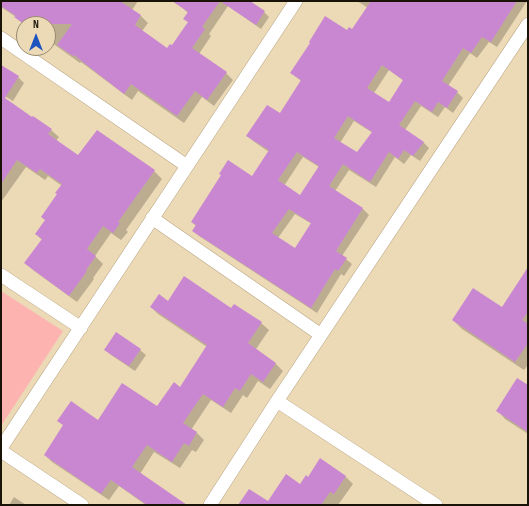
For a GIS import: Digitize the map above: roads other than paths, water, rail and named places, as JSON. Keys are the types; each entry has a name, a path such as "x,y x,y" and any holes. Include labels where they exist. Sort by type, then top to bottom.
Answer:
{"street":[{"path":"1,448 187,166 292,2"},
{"path":"210,505 277,401 528,24"},
{"path":"1,38 187,166"},
{"path":"152,218 321,335"},
{"path":"1,275 81,328"},
{"path":"277,401 436,505"},
{"path":"1,451 82,505"}]}
